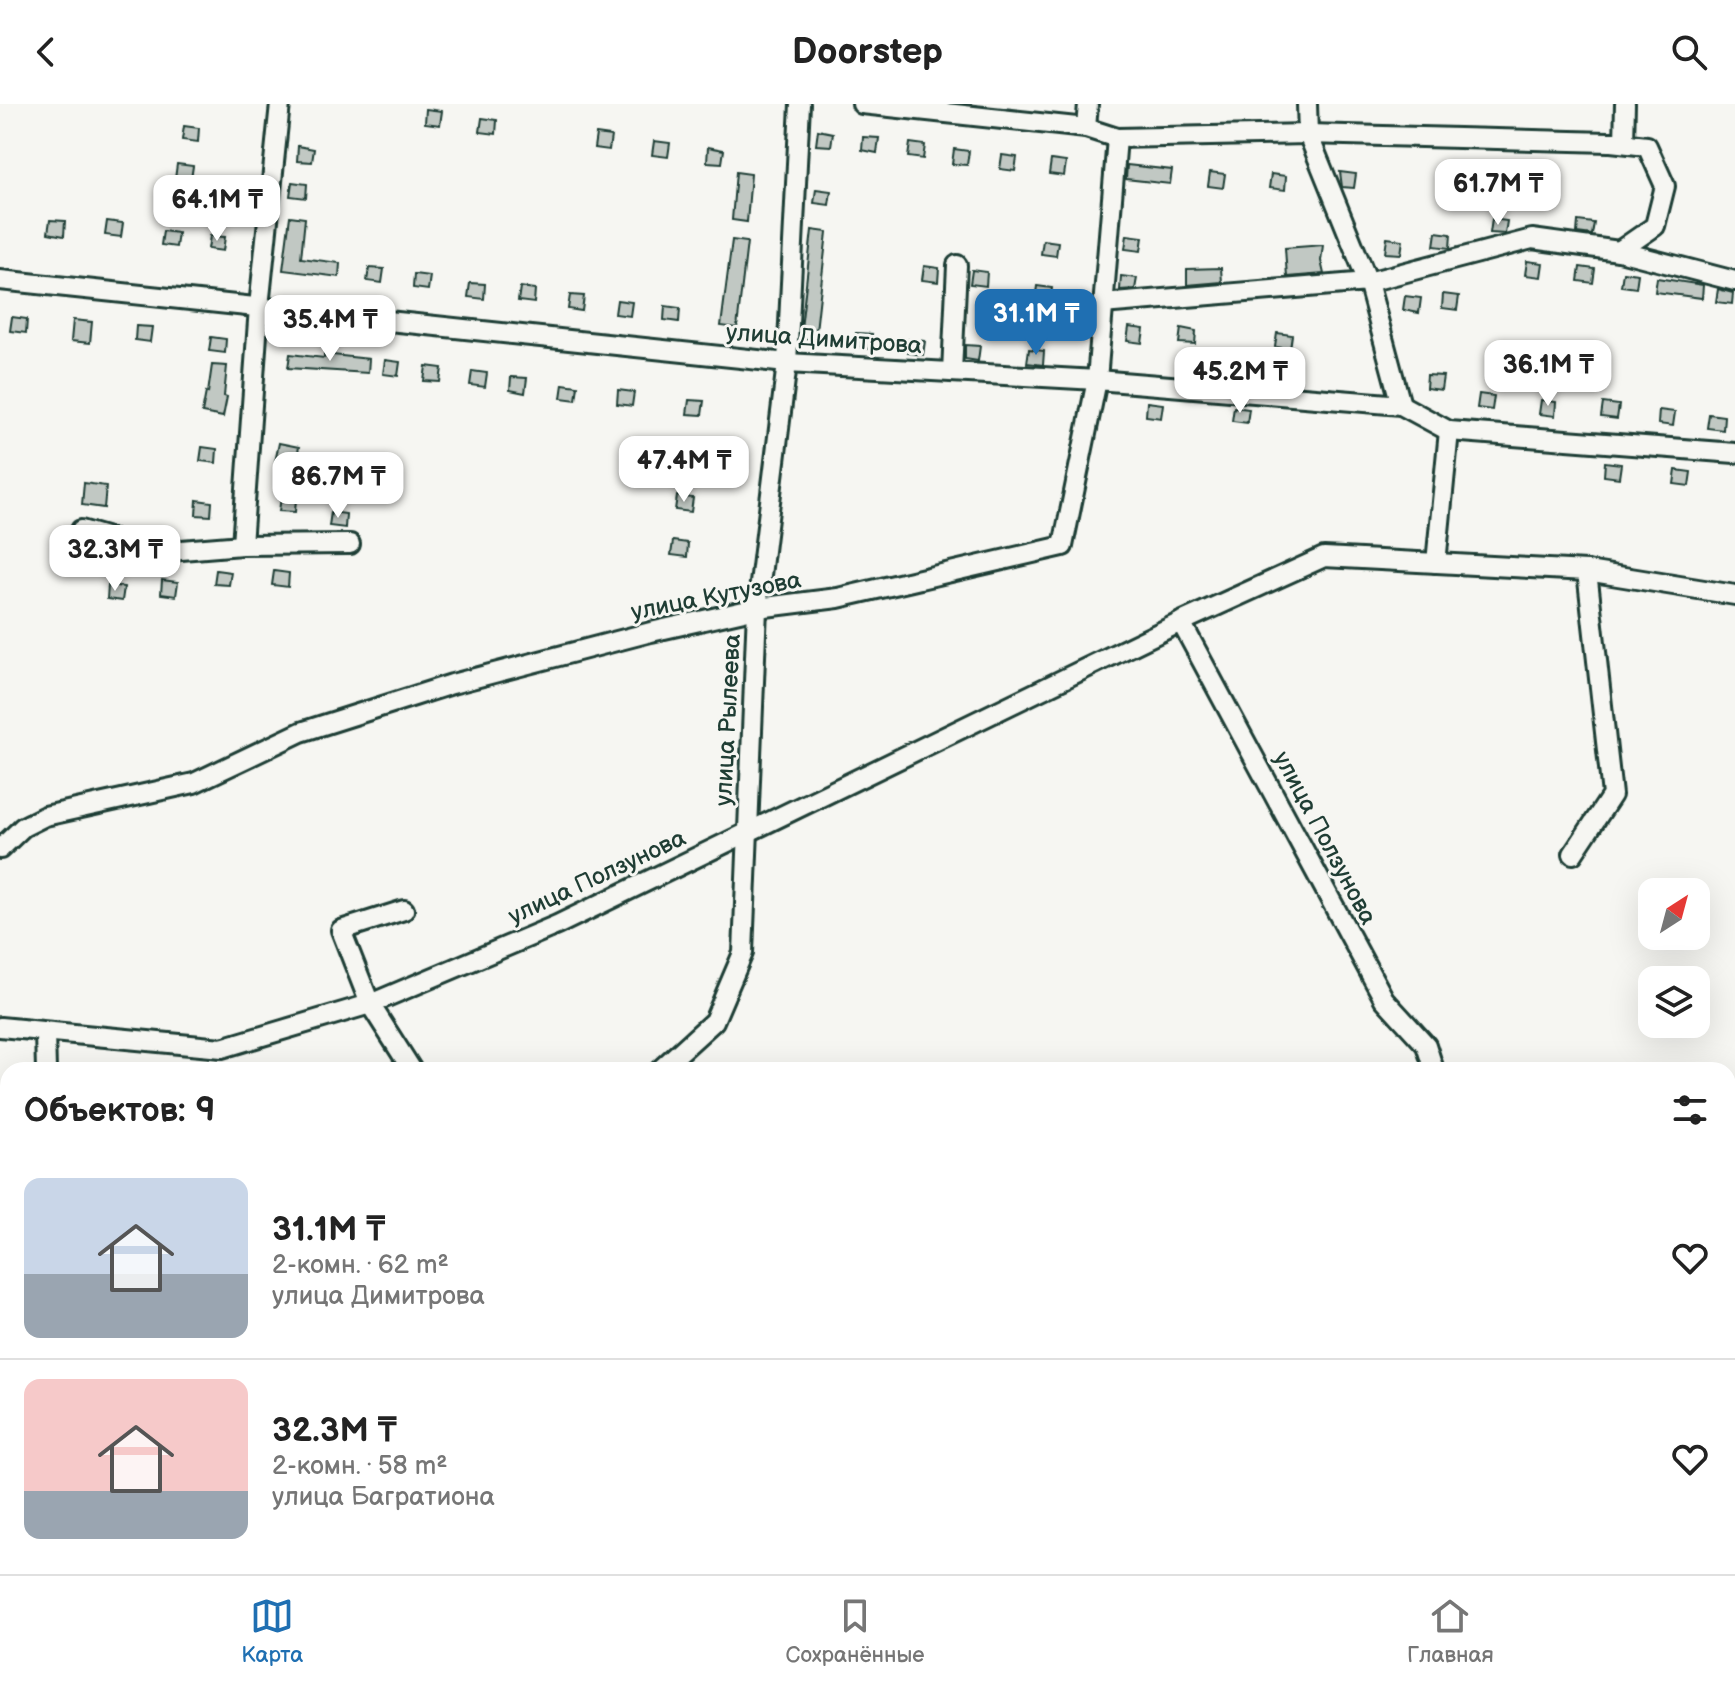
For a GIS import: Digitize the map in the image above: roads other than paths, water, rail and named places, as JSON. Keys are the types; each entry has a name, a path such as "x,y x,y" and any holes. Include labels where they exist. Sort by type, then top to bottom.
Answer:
{"street":[{"path":"242,545 259,307 280,104"},
{"name":"улица Рылеева","path":"669,1062 714,1021 743,953 757,608 787,363 800,104"},
{"path":"862,104 1086,128 1117,138 1308,134 1609,142 1624,142 1625,104"},
{"path":"1086,128 1088,104"},
{"path":"1307,104 1308,134 1368,282 1401,405"},
{"name":"улица Кутузова","path":"0,849 23,827 45,816 194,783 301,732 452,684 757,608 838,598 1063,546 1097,380 1117,138"},
{"path":"1609,142 1647,146 1665,186 1655,226 1619,251"},
{"path":"1102,304 1368,282 1532,239 1619,251 1735,281"},
{"path":"952,372 957,265"},
{"name":"улица Димитрова","path":"0,280 787,363 1097,380 1401,405 1449,431 1735,453"},
{"path":"1436,563 1449,431"},
{"path":"81,530 157,552 242,545 350,544"},
{"name":"улица Ползунова","path":"0,1027 222,1048 370,1004 557,925 1181,622 1324,557 1587,571 1735,595"},
{"path":"1573,854 1612,795 1587,571"},
{"name":"улица Ползунова","path":"1181,622 1384,999 1426,1045 1431,1062"},
{"path":"404,910 341,930 370,1004 407,1062"},
{"path":"45,1033 46,1062"}]}
